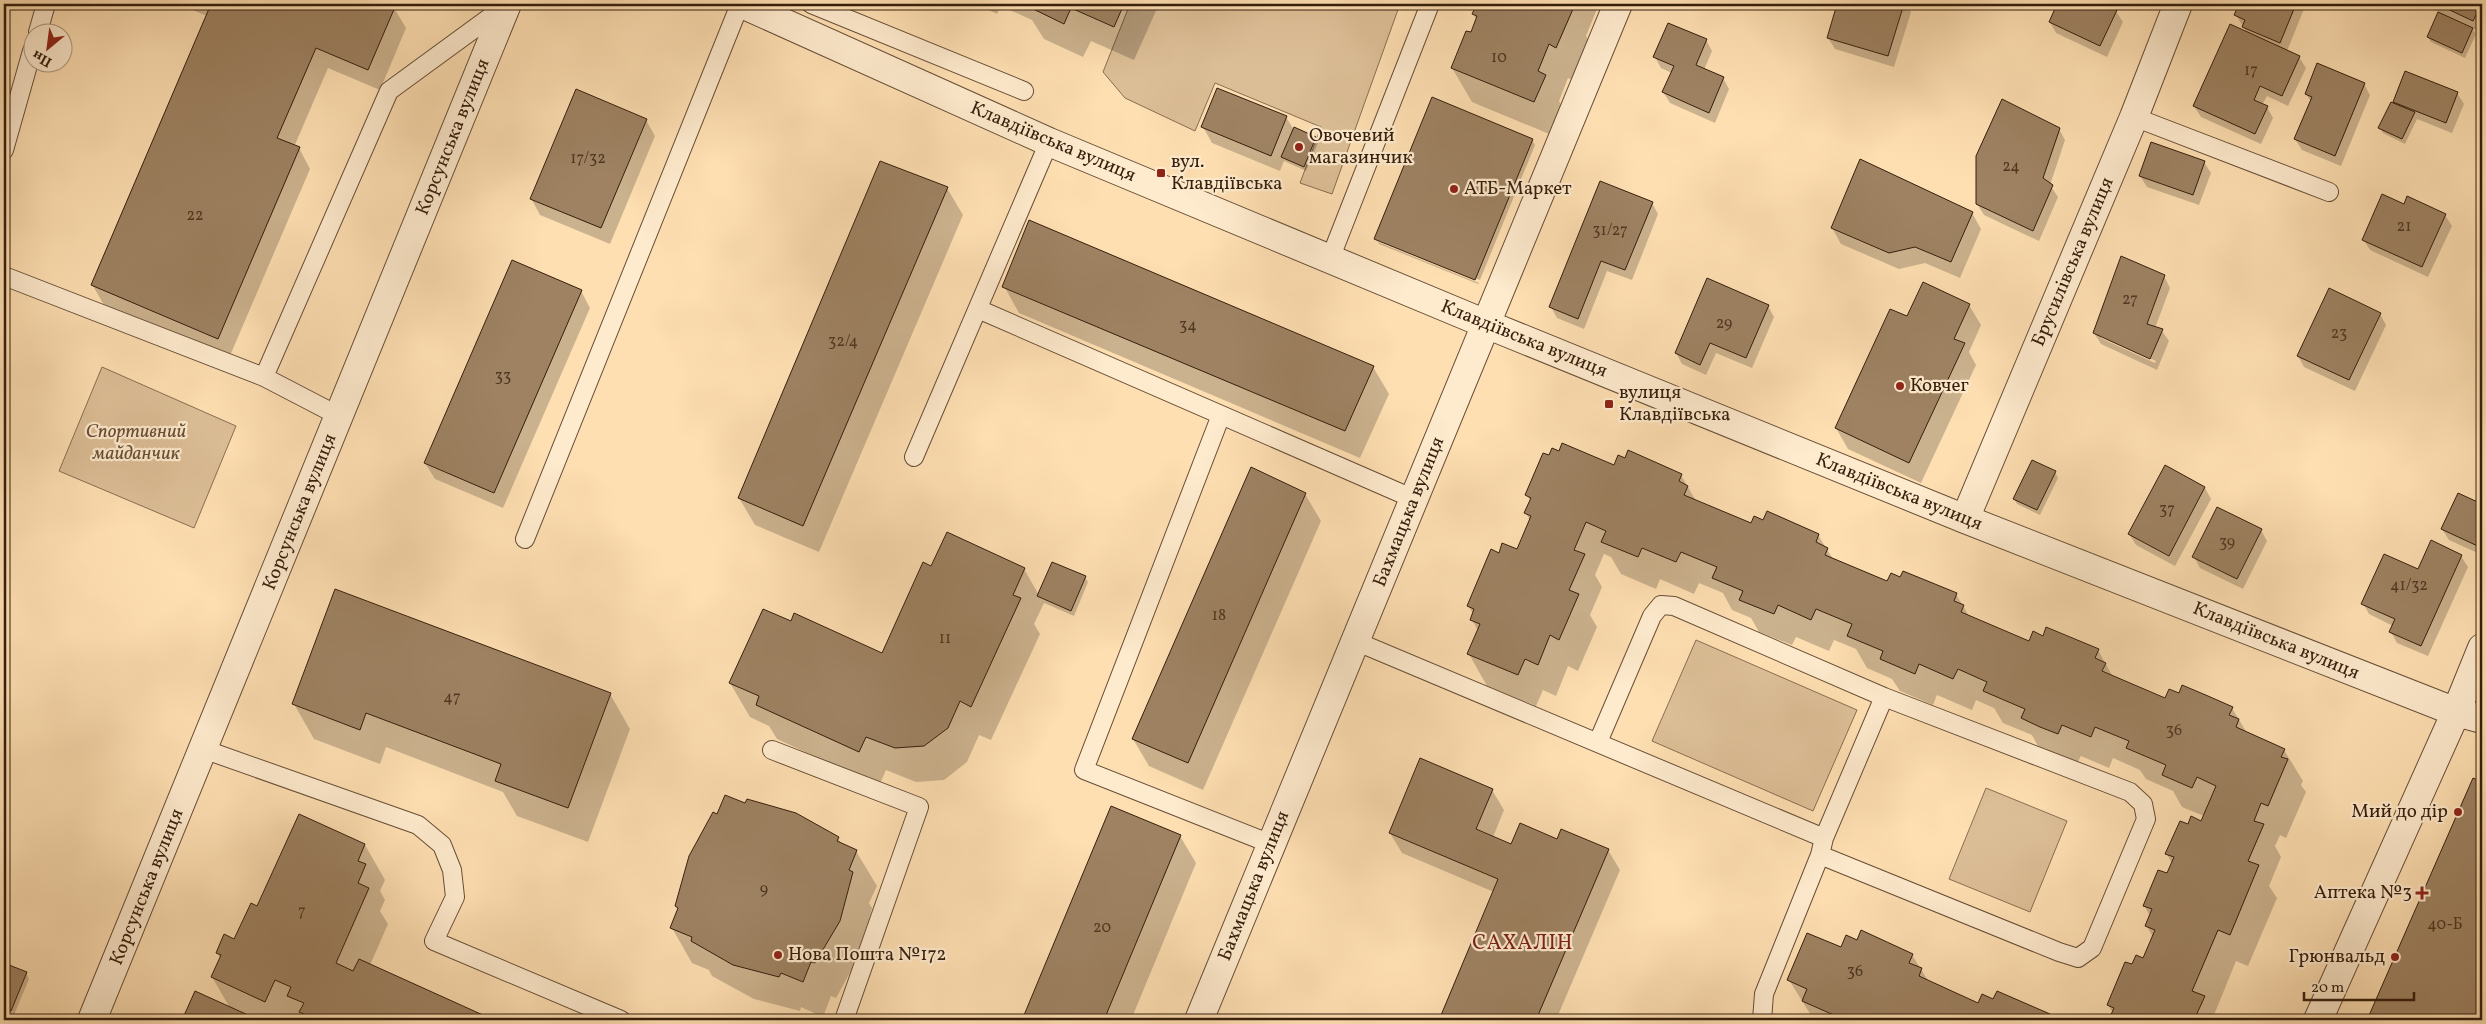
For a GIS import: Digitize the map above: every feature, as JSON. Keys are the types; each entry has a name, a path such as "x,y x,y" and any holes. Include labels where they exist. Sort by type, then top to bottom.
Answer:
{"street":[{"name":"Клавдіївська вулиця","path":"741,4 1049,142 1486,324 1965,519 2456,712 2482,719"},
{"name":"Бахмацька вулиця","path":"1199,1020 1618,4"},
{"name":"Брусилівська вулиця","path":"1965,519 2134,117 2178,4"},
{"name":"Корсунська вулиця","path":"92,1020 507,5"},
{"path":"2318,1020 2456,712 2482,648"}],"lane":[{"path":"41,22 46,4"},
{"path":"525,539 741,4"},
{"path":"811,4 1024,91"},
{"path":"1330,259 1430,4"},
{"path":"264,377 389,91 507,5"},
{"path":"4,150 26,72"},
{"path":"2134,117 2329,192"},
{"path":"914,457 1049,142"},
{"path":"4,276 264,377 339,416"},
{"path":"978,309 1414,499"},
{"path":"1221,415 1084,770 1271,844"},
{"path":"1598,742 1652,616 1661,605 1674,606 1884,697 2130,792 2143,804 2146,818 2092,948 2078,958 1820,856"},
{"path":"1355,641 1824,838"},
{"path":"1762,1020 1764,994 1820,856 1824,838 1884,697"},
{"path":"203,749 418,825 442,845 452,870 455,897 434,941 621,1020"},
{"path":"772,750 919,807 844,1020"}],"green space":[{"path":"1130,4 1400,4 1332,194 1300,183 1321,127 1215,83 1195,131 1125,98 1103,72"},
{"name":"Спортивний майданчик","path":"102,367 236,426 194,528 59,471"},
{"path":"1696,640 1857,710 1813,811 1652,741"},
{"path":"1986,788 2067,821 2030,912 1949,879"}],"building":[{"path":"211,4 388,4 395,7 368,70 316,48 277,138 300,147 218,339 91,285"},
{"path":"1023,4 1124,4 1114,27 1071,8 1064,24"},
{"path":"1477,4 1566,4 1565,6 1573,9 1556,48 1549,44 1538,71 1546,75 1534,102 1451,68 1466,31 1471,32 1477,16 1472,14"},
{"path":"1837,4 1904,4 1888,56 1827,38"},
{"path":"2057,4 2104,4 2117,10 2100,46 2049,22"},
{"path":"2239,4 2296,4 2280,43 2242,27 2245,20 2234,15"},
{"path":"2437,4 2482,4 2482,11 2479,9 2473,21"},
{"path":"2438,12 2473,28 2462,53 2427,37"},
{"path":"1668,23 1707,39 1696,65 1724,77 1709,113 1662,92 1674,66 1653,57"},
{"path":"2230,24 2300,56 2282,96 2260,86 2254,100 2268,106 2255,134 2193,106"},
{"path":"2317,63 2365,83 2335,156 2294,139 2312,97 2305,94"},
{"path":"2405,71 2458,92 2446,123 2393,102"},
{"path":"1217,88 1287,116 1271,156 1201,127"},
{"path":"576,89 647,119 601,228 530,199"},
{"name":"АТБ-Маркет","path":"1432,97 1533,139 1475,280 1374,239"},
{"path":"2002,99 2060,128 2043,178 2053,185 2033,231 1976,204 1976,156"},
{"path":"2391,102 2415,112 2402,139 2378,128"},
{"name":"Овочевий магазинчик","path":"1294,127 1316,137 1304,167 1281,157"},
{"path":"2151,142 2205,161 2193,195 2139,176"},
{"path":"1860,159 1973,212 1951,262 1915,247 1889,253 1831,228"},
{"path":"880,161 948,187 803,526 738,498"},
{"path":"1600,181 1653,202 1625,270 1601,261 1578,319 1549,307"},
{"path":"2382,194 2404,204 2407,196 2446,214 2422,267 2362,240"},
{"path":"1029,220 1374,366 1345,431 1002,287"},
{"path":"2121,256 2165,275 2147,324 2163,329 2150,359 2093,333"},
{"path":"512,260 582,290 494,493 424,463"},
{"path":"1707,278 1769,305 1746,358 1710,343 1700,365 1675,353"},
{"name":"Ковчег","path":"1923,282 1970,304 1954,339 1965,343 1909,463 1835,428 1890,309 1907,316"},
{"path":"2329,288 2381,313 2349,380 2297,356"},
{"path":"1562,443 1614,465 1618,455 1625,458 1628,450 1682,474 1679,481 1688,486 1684,495 1751,523 1754,516 1763,520 1767,511 1819,534 1816,542 1828,548 1825,555 1887,581 1891,573 1900,577 1903,571 1957,593 1954,601 1964,605 1961,612 2029,641 2033,631 2043,636 2046,627 2099,649 2095,658 2106,663 2102,671 2165,698 2169,689 2179,693 2182,685 2208,696 2233,707 2229,715 2239,719 2236,727 2285,749 2281,757 2288,759 2268,806 2261,803 2254,821 2264,824 2248,861 2259,865 2230,935 2218,930 2192,991 2205,996 2194,1020 2109,1019 2114,1008 2107,1005 2125,962 2132,964 2136,955 2143,958 2155,930 2145,926 2152,909 2143,906 2158,870 2167,873 2174,857 2165,854 2180,821 2188,824 2191,816 2201,821 2216,786 2197,777 2192,788 2162,775 2166,765 2126,748 2129,741 2095,727 2091,737 2062,725 2058,734 2040,727 2021,718 2025,709 1983,691 1987,682 1958,669 1953,679 1919,664 1915,674 1880,659 1883,651 1847,636 1852,624 1816,609 1811,620 1778,605 1774,614 1739,600 1743,591 1712,578 1717,567 1681,552 1676,562 1642,548 1638,557 1601,542 1606,531 1586,522 1574,550 1585,554 1569,590 1579,594 1559,640 1550,635 1538,665 1525,659 1518,675 1467,654 1480,624 1470,620 1474,609 1467,606 1491,549 1499,553 1502,543 1517,549 1531,516 1524,513 1531,498 1525,495 1543,453 1549,455 1552,448 1559,451"},
{"path":"2032,460 2056,471 2037,510 2013,499"},
{"path":"2165,465 2205,487 2169,556 2128,534"},
{"path":"1251,467 1306,493 1188,763 1132,739"},
{"path":"2458,493 2482,504 2482,548 2441,529"},
{"path":"2217,507 2262,529 2237,579 2192,557"},
{"path":"947,532 1025,568 1013,595 1021,598 971,707 960,701 948,728 924,746 895,748 866,737 859,752 756,705 759,696 729,683 763,609 791,621 794,613 882,653 923,562 931,566"},
{"path":"2431,540 2462,555 2421,646 2389,632 2395,619 2361,604 2384,554 2418,569"},
{"path":"1052,562 1086,576 1071,611 1037,596"},
{"path":"335,589 611,693 568,808 495,781 501,764 366,713 360,730 292,704"},
{"path":"1420,758 1493,789 1476,829 1511,844 1520,823 1557,839 1561,829 1609,849 1536,1020 1439,1020 1498,879 1389,833"},
{"path":"2473,778 2482,782 2482,1000 2473,1020 2367,1020"},
{"path":"725,795 745,803 747,799 796,813 839,837 837,841 857,850 849,870 853,872 840,921 815,963 811,962 803,982 781,973 779,977 733,965 691,941 692,937 670,928 678,908 675,906 689,856 713,812 717,814"},
{"path":"1111,806 1181,835 1104,1020 1022,1020"},
{"path":"299,814 365,844 358,861 366,864 358,883 369,888 336,963 353,971 359,959 494,1020 318,1020 299,1012 304,1003 287,996 291,987 275,980 265,1002 211,977 221,955 216,953 224,934 234,939 251,903 257,906"},
{"path":"1861,930 1913,954 1909,963 1922,968 1919,976 1978,1003 1982,994 1993,999 1997,991 2050,1014 2047,1020 1834,1020 1836,1016 1802,1001 1807,989 1787,980 1807,933 1841,947 1846,935 1857,940"},
{"path":"4,963 27,972 11,1011 4,1008"},
{"path":"195,991 259,1020 182,1020"}],"place":[{"name":"Овочевий магазинчик","path":"1299,147"},
{"name":"вул. Клавдіївська","path":"1161,173"},
{"name":"АТБ-Маркет","path":"1454,189"},
{"name":"Ковчег","path":"1900,386"},
{"name":"вулиця Клавдіївська","path":"1609,404"},
{"name":"Мий до дір","path":"2458,812"},
{"name":"Аптека №3","path":"2422,893"},
{"name":"Нова Пошта №172","path":"778,955"},
{"name":"Грюнвальд","path":"2395,957"}],"district":[{"name":"САХАЛІН","path":"1523,943"}]}
